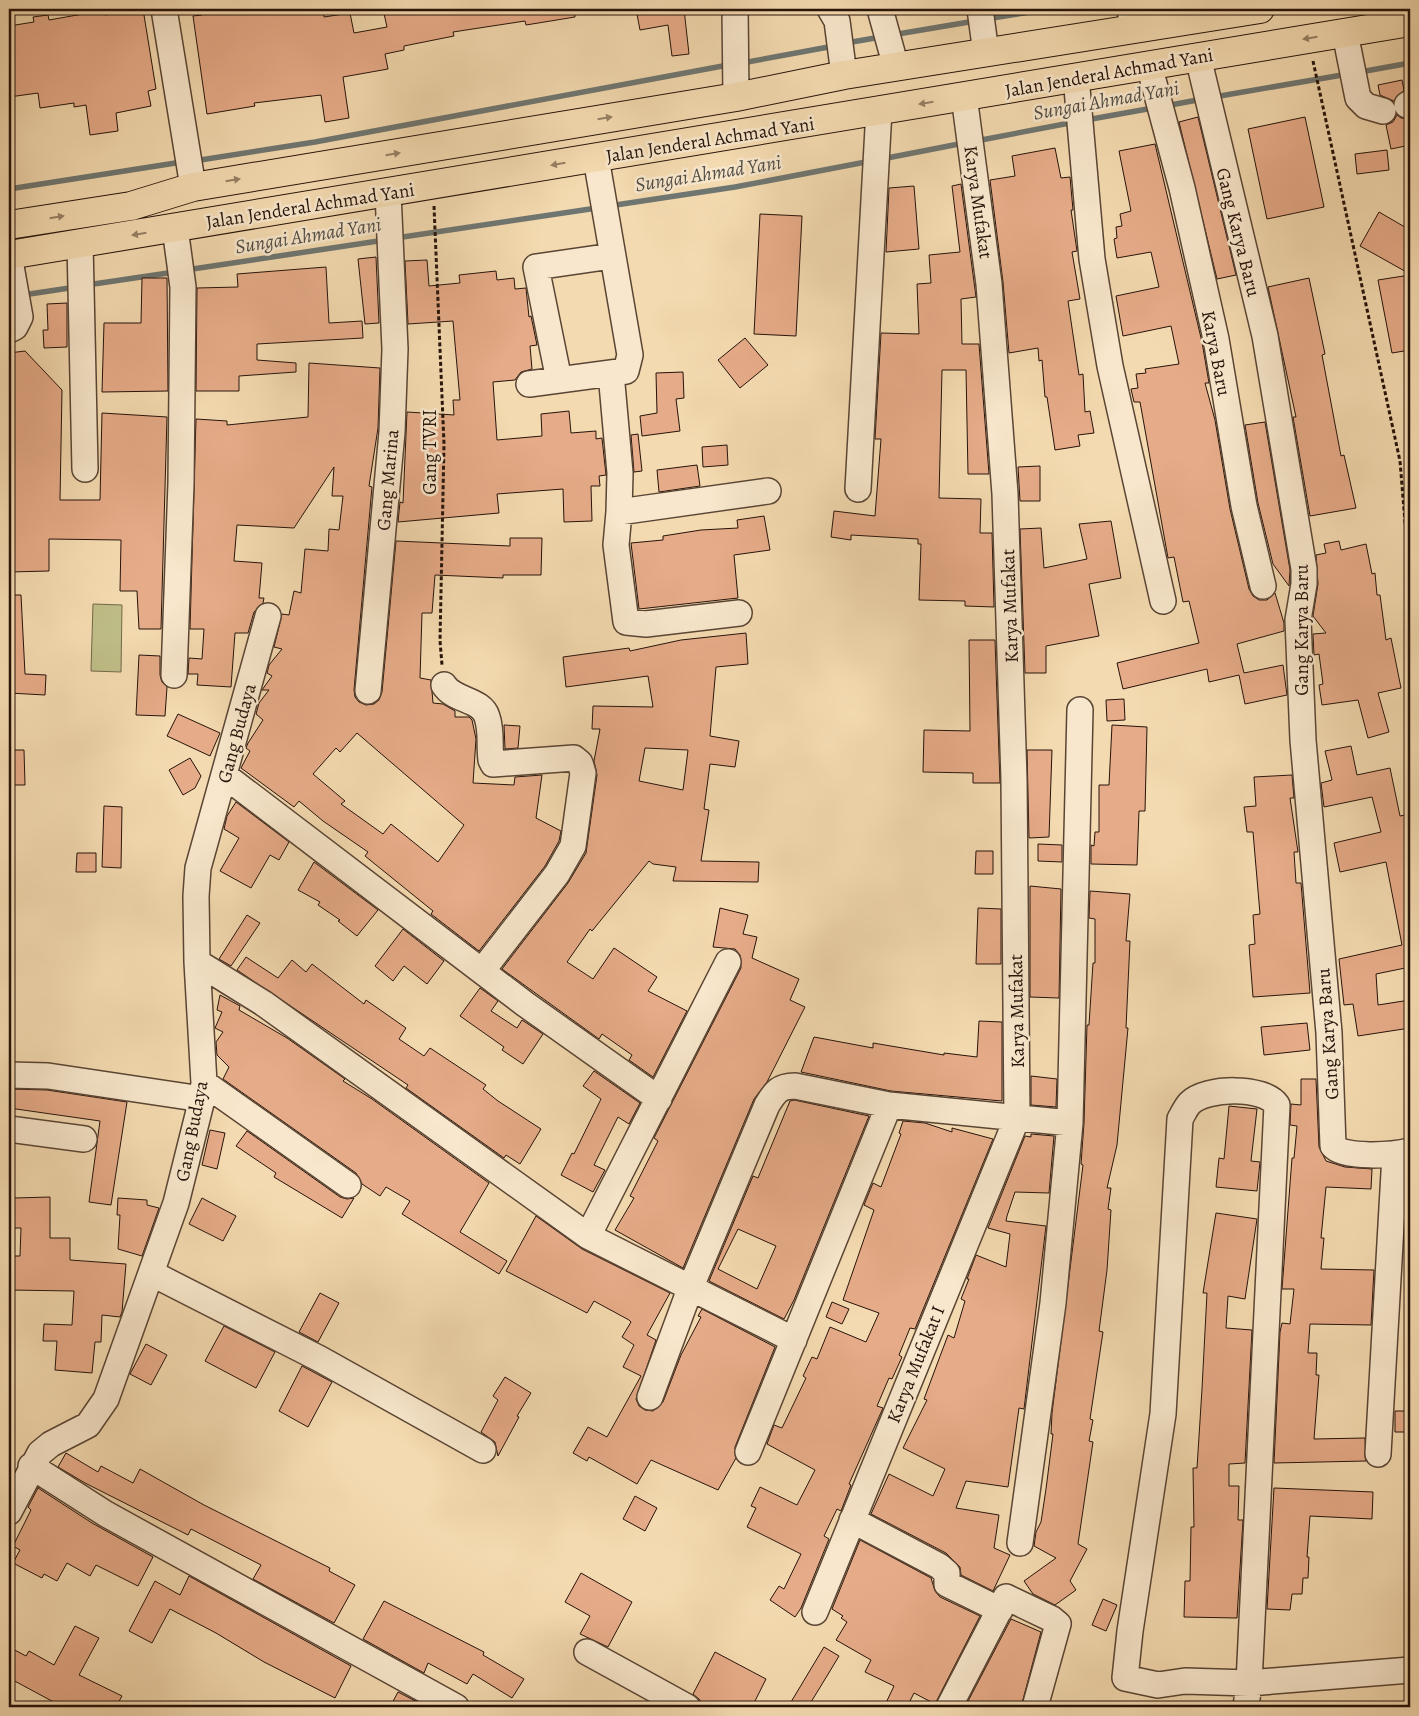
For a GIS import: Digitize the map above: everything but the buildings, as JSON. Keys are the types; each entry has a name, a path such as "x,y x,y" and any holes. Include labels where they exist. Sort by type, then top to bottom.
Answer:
{"highway":[{"name":"Jalan Jenderal Achmad Yani","path":"9,224 131,206 192,178 524,131 735,85 893,56 983,30 1260,9"},
{"name":"Jalan Jenderal Achmad Yani","path":"12,271 175,228 1410,22"},
{"path":"524,131 532,169"},
{"path":"487,137 495,174"}],"street":[{"path":"164,9 192,178"},
{"path":"881,11 893,56"},
{"path":"833,15 843,64"},
{"path":"735,21 735,85"},
{"path":"1345,33 1358,98 1366,106 1383,111"},
{"name":"Gang Karya Baru","path":"1198,57 1265,336 1304,569 1298,620 1303,740 1328,1024 1333,1146 1341,1151 1403,1153"},
{"name":"Karya Baru","path":"1149,65 1182,188 1216,339 1244,506 1262,586"},
{"path":"1076,77 1092,259 1110,366 1163,602"},
{"name":"Karya Mufakat","path":"964,96 989,284 1005,494 1014,780 1017,1118"},
{"path":"858,489 879,110"},
{"path":"529,384 626,371 630,355 596,158"},
{"name":"Gang Marina","path":"368,691 392,432 395,350 388,193"},
{"path":"174,674 181,483 183,287 175,228"},
{"path":"81,252 85,469"},
{"path":"559,380 536,266 612,256"},
{"path":"9,330 15,326 20,317 12,271"},
{"path":"611,373 620,473 620,512 616,545 626,622 646,624 739,613"},
{"path":"620,512 768,491"},
{"name":"Gang Budaya","path":"9,1512 31,1466 40,1453 51,1444 88,1425 106,1400 176,1203 203,1091 197,962 198,868 268,616"},
{"path":"444,685 454,694 477,705 487,715 493,764 574,758 580,763 582,773 576,834 568,859 482,971"},
{"path":"1020,1544 1053,1303 1070,1124 1080,710"},
{"path":"224,776 482,971 659,1099"},
{"path":"197,962 263,1003 588,1236 690,1290 794,1340"},
{"path":"588,1236 728,962"},
{"path":"9,1074 203,1091 348,1185"},
{"path":"650,1397 690,1290 767,1105 775,1092 783,1086 795,1086 890,1105 1070,1124"},
{"path":"1246,1707 1249,1683 1277,1105 1273,1099 1258,1092 1210,1092 1190,1102 1180,1119 1163,1414 1130,1631 1125,1678 1158,1685 1185,1681 1249,1683 1410,1670"},
{"path":"748,1452 890,1105"},
{"name":"Karya Mufakat I","path":"815,1612 1017,1118"},
{"path":"9,1129 84,1139"},
{"path":"1378,1454 1403,1153"},
{"path":"151,1273 320,1359 483,1450"},
{"path":"31,1466 106,1514 456,1707"},
{"path":"852,1520 939,1566 946,1573 947,1584 1000,1610"},
{"path":"949,1707 1006,1598 1052,1619 1058,1624 1035,1707"},
{"path":"587,1652 687,1707"}],"path":[{"path":"1316,76 1400,461 1410,583"},
{"name":"Gang TVRI","path":"434,219 444,444 440,641 444,685"}],"shaded area":[{"path":"93,604 122,605 121,672 91,671"}],"waterway":[{"name":"Sungai Ahmad Yani","path":"986,19 1049,9"},
{"name":"Sungai Ahmad Yani","path":"892,35 975,21"},
{"name":"Sungai Ahmad Yani","path":"846,43 881,37"},
{"name":"Sungai Ahmad Yani","path":"742,63 834,46"},
{"name":"Sungai Ahmad Yani","path":"1360,72 1410,63"},
{"name":"Sungai Ahmad Yani","path":"194,161 315,142 728,65"},
{"name":"Sungai Ahmad Yani","path":"1214,97 1348,74"},
{"name":"Sungai Ahmad Yani","path":"1165,106 1203,99"},
{"name":"Sungai Ahmad Yani","path":"1086,120 1153,108"},
{"name":"Sungai Ahmad Yani","path":"976,141 1075,122"},
{"name":"Sungai Ahmad Yani","path":"882,159 964,143"},
{"name":"Sungai Ahmad Yani","path":"609,206 735,187 871,161"},
{"name":"Sungai Ahmad Yani","path":"9,189 182,162"},
{"name":"Sungai Ahmad Yani","path":"396,238 597,208"},
{"name":"Sungai Ahmad Yani","path":"186,270 385,240"},
{"name":"Sungai Ahmad Yani","path":"87,285 175,272"},
{"name":"Sungai Ahmad Yani","path":"23,295 76,287"}]}
